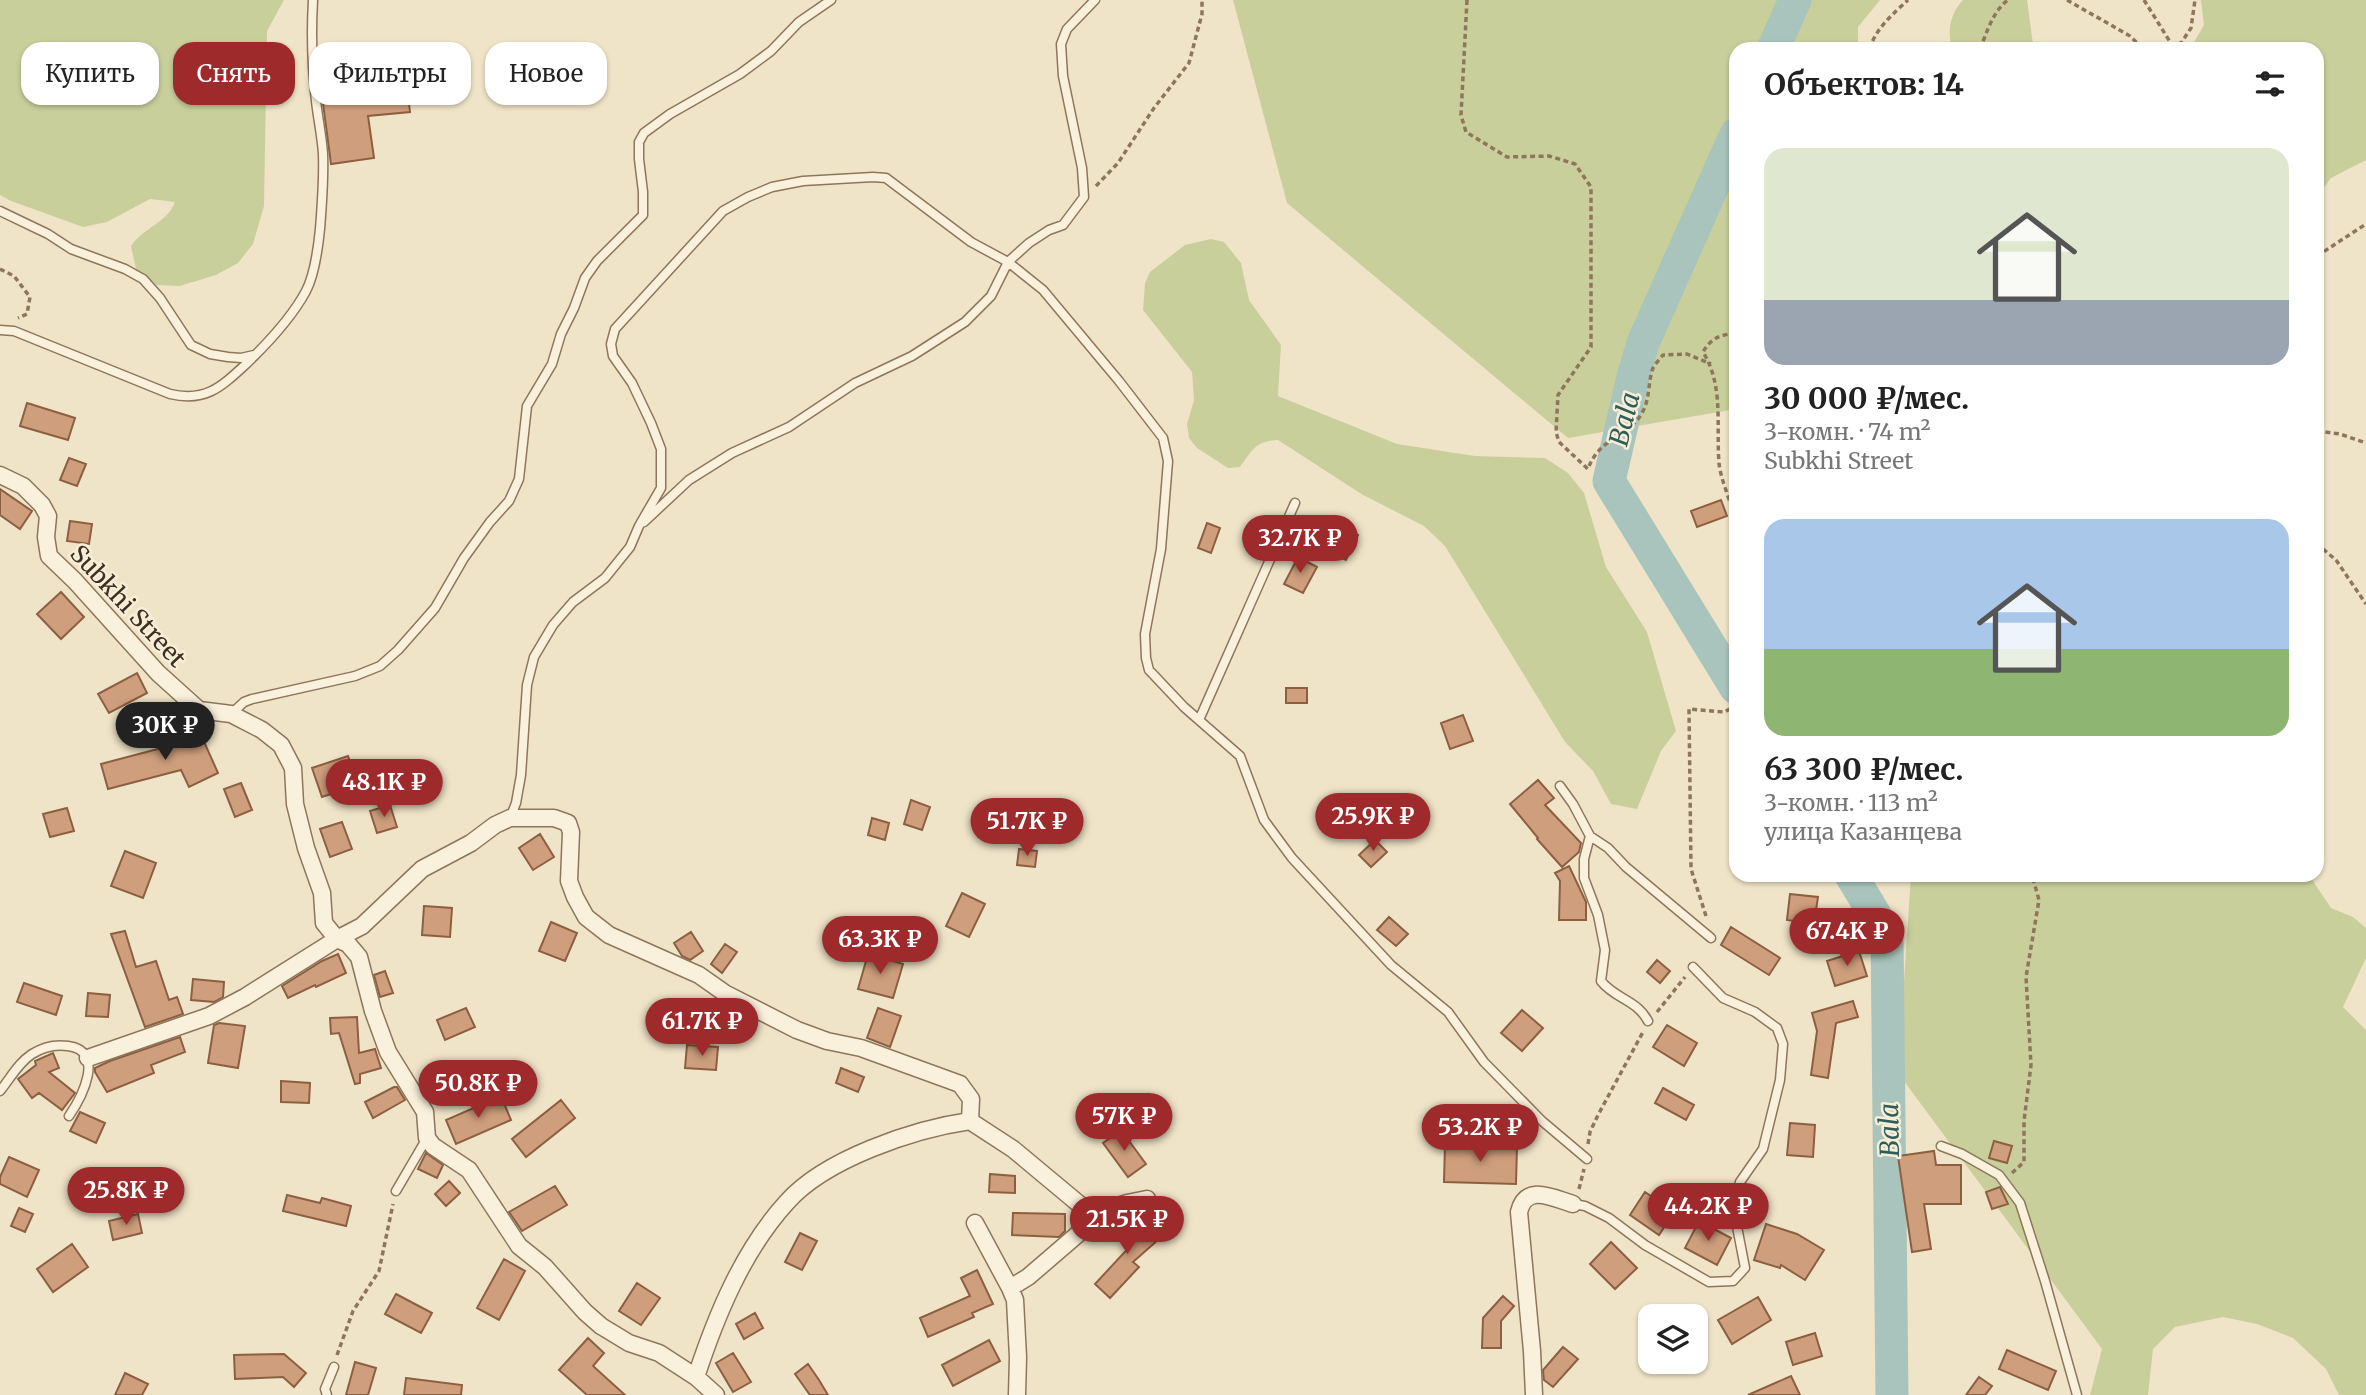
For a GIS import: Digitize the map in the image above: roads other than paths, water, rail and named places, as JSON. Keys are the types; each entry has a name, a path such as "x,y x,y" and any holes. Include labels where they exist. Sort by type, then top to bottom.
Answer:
{"street":[{"name":"Subkhi Street","path":"0,475 23,486 42,505 48,516 46,537 49,556 158,673 199,710 231,713 262,730 281,745 293,768 295,803 306,848 322,893 324,923 337,939"},
{"path":"88,1058 209,1016 245,997 362,926 422,869 471,843 495,825 510,818 554,818 568,823 571,832 569,881 572,889 586,917 609,935 699,975 726,994 797,1030 827,1041 860,1048 960,1084 971,1099 970,1121"},
{"path":"337,939 348,944 359,957 373,1011 388,1052 425,1112 427,1138 433,1146 470,1170 519,1246 545,1267 585,1312 601,1326 629,1343 659,1353 696,1377 716,1395"},
{"path":"696,1377 707,1343 753,1246 788,1201 816,1177 872,1148 937,1125 970,1121 1013,1149 1079,1204 1087,1216"},
{"path":"1534,1395 1519,1212 1522,1202 1530,1195 1542,1194 1573,1204"},
{"path":"1010,1288 1028,1277 1078,1234 1087,1216 1147,1199"},
{"path":"975,1223 1010,1288 1017,1319 1017,1395"}],"lane":[{"path":"0,330 14,331 170,394 187,398 208,394 229,380 257,354 287,320 307,289 318,247 323,153 311,33 313,0"},
{"path":"231,713 252,699 355,676 380,666 435,608 464,558 489,522 509,501 519,479 527,406 552,364 561,334 585,278 597,261 643,215 639,142 644,133 670,114 740,74 771,51 799,22 831,0"},
{"path":"639,526 689,480 732,453 789,427 855,383 901,362 954,329 974,314 991,296 1008,262 1029,243 1049,230 1063,225 1084,197 1082,168 1063,76 1061,44 1067,29 1095,0"},
{"path":"510,818 521,775 527,685 534,657 553,625 573,602 605,578 622,558 661,488 661,449 632,383 612,356 611,344 615,329 723,211 748,197 803,181 886,178 971,242 1008,262 1042,290 1127,390 1163,438 1168,461 1161,549 1146,634 1149,670 1240,757 1264,820 1292,858 1391,965 1448,1012 1484,1062 1532,1111 1587,1159"},
{"path":"0,211 48,234 71,249 125,269 143,279 160,298 191,345 210,354 228,357 241,358 257,354"},
{"path":"1199,720 1295,503"},
{"path":"1560,786 1590,836 1608,848 1626,867 1711,938"},
{"path":"1590,836 1584,859 1584,878 1598,915 1605,950 1601,981 1608,989 1641,1009 1648,1021"},
{"path":"1573,1204 1585,1206 1609,1218 1645,1244 1709,1282 1733,1281 1745,1269 1733,1206 1740,1182 1763,1149 1780,1080 1783,1044 1777,1028 1755,1013 1723,998 1693,967"},
{"path":"0,1091 19,1065 42,1048 53,1045 77,1047 85,1052 88,1058 86,1086 69,1116"},
{"path":"396,1191 427,1138"},
{"path":"1941,1146 1986,1167 2004,1181 2020,1203 2077,1395"},
{"path":"327,1395 325,1389 334,1367"}],"waterway":[{"name":"Bala","path":"1776,42 1795,0"},
{"name":"Bala","path":"1729,150 1643,343 1609,481 1729,677"},
{"name":"Bala","path":"1855,882 1887,935 1892,1395"}]}
